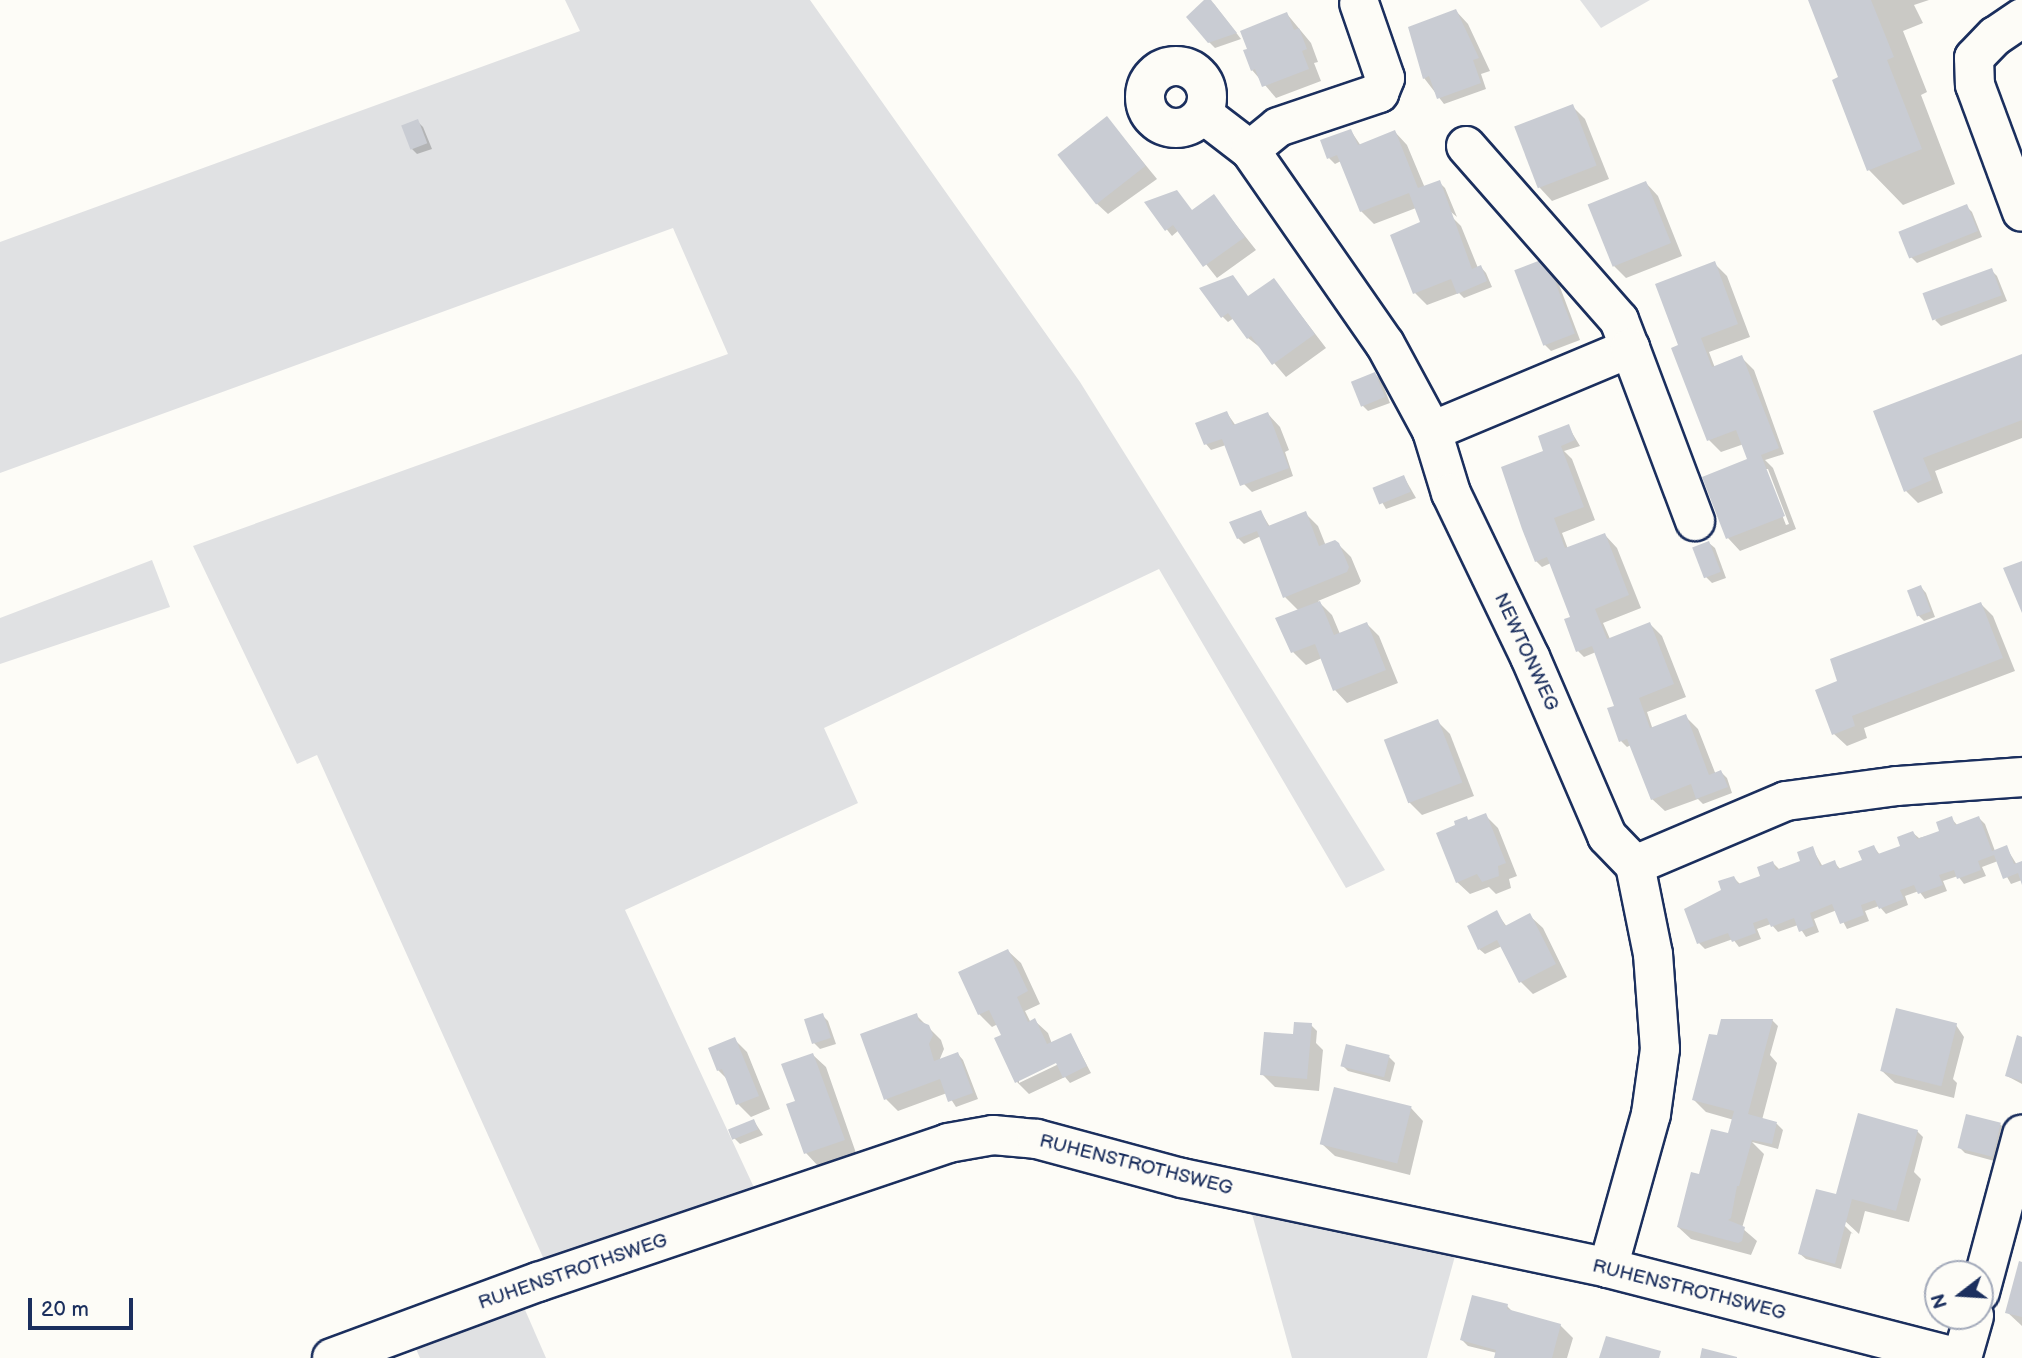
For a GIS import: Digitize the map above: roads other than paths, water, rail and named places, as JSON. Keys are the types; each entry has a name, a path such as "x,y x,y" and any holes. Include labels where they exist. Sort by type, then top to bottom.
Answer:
{"street":[{"path":"1250,150 1278,127 1379,93 1385,78 1359,3"},
{"path":"2022,18 1994,36 1974,58 1975,85 2022,212"},
{"name":"NEWTONWEG","path":"1202,114 1250,150 1385,344 1432,431 1451,493 1530,657 1607,836 1635,865"},
{"path":"1466,146 1619,320 1695,521"},
{"path":"1432,431 1630,348"},
{"path":"1608,1268 1651,1114 1660,1049 1653,954 1635,865 1786,801 1897,786 2022,777"},
{"name":"RUHENSTROTHSWEG","path":"332,1358 538,1282 948,1143 993,1135 1037,1139 1182,1178 1608,1268 1960,1358 1969,1330"},
{"path":"1989,1260 2022,1135"}]}
